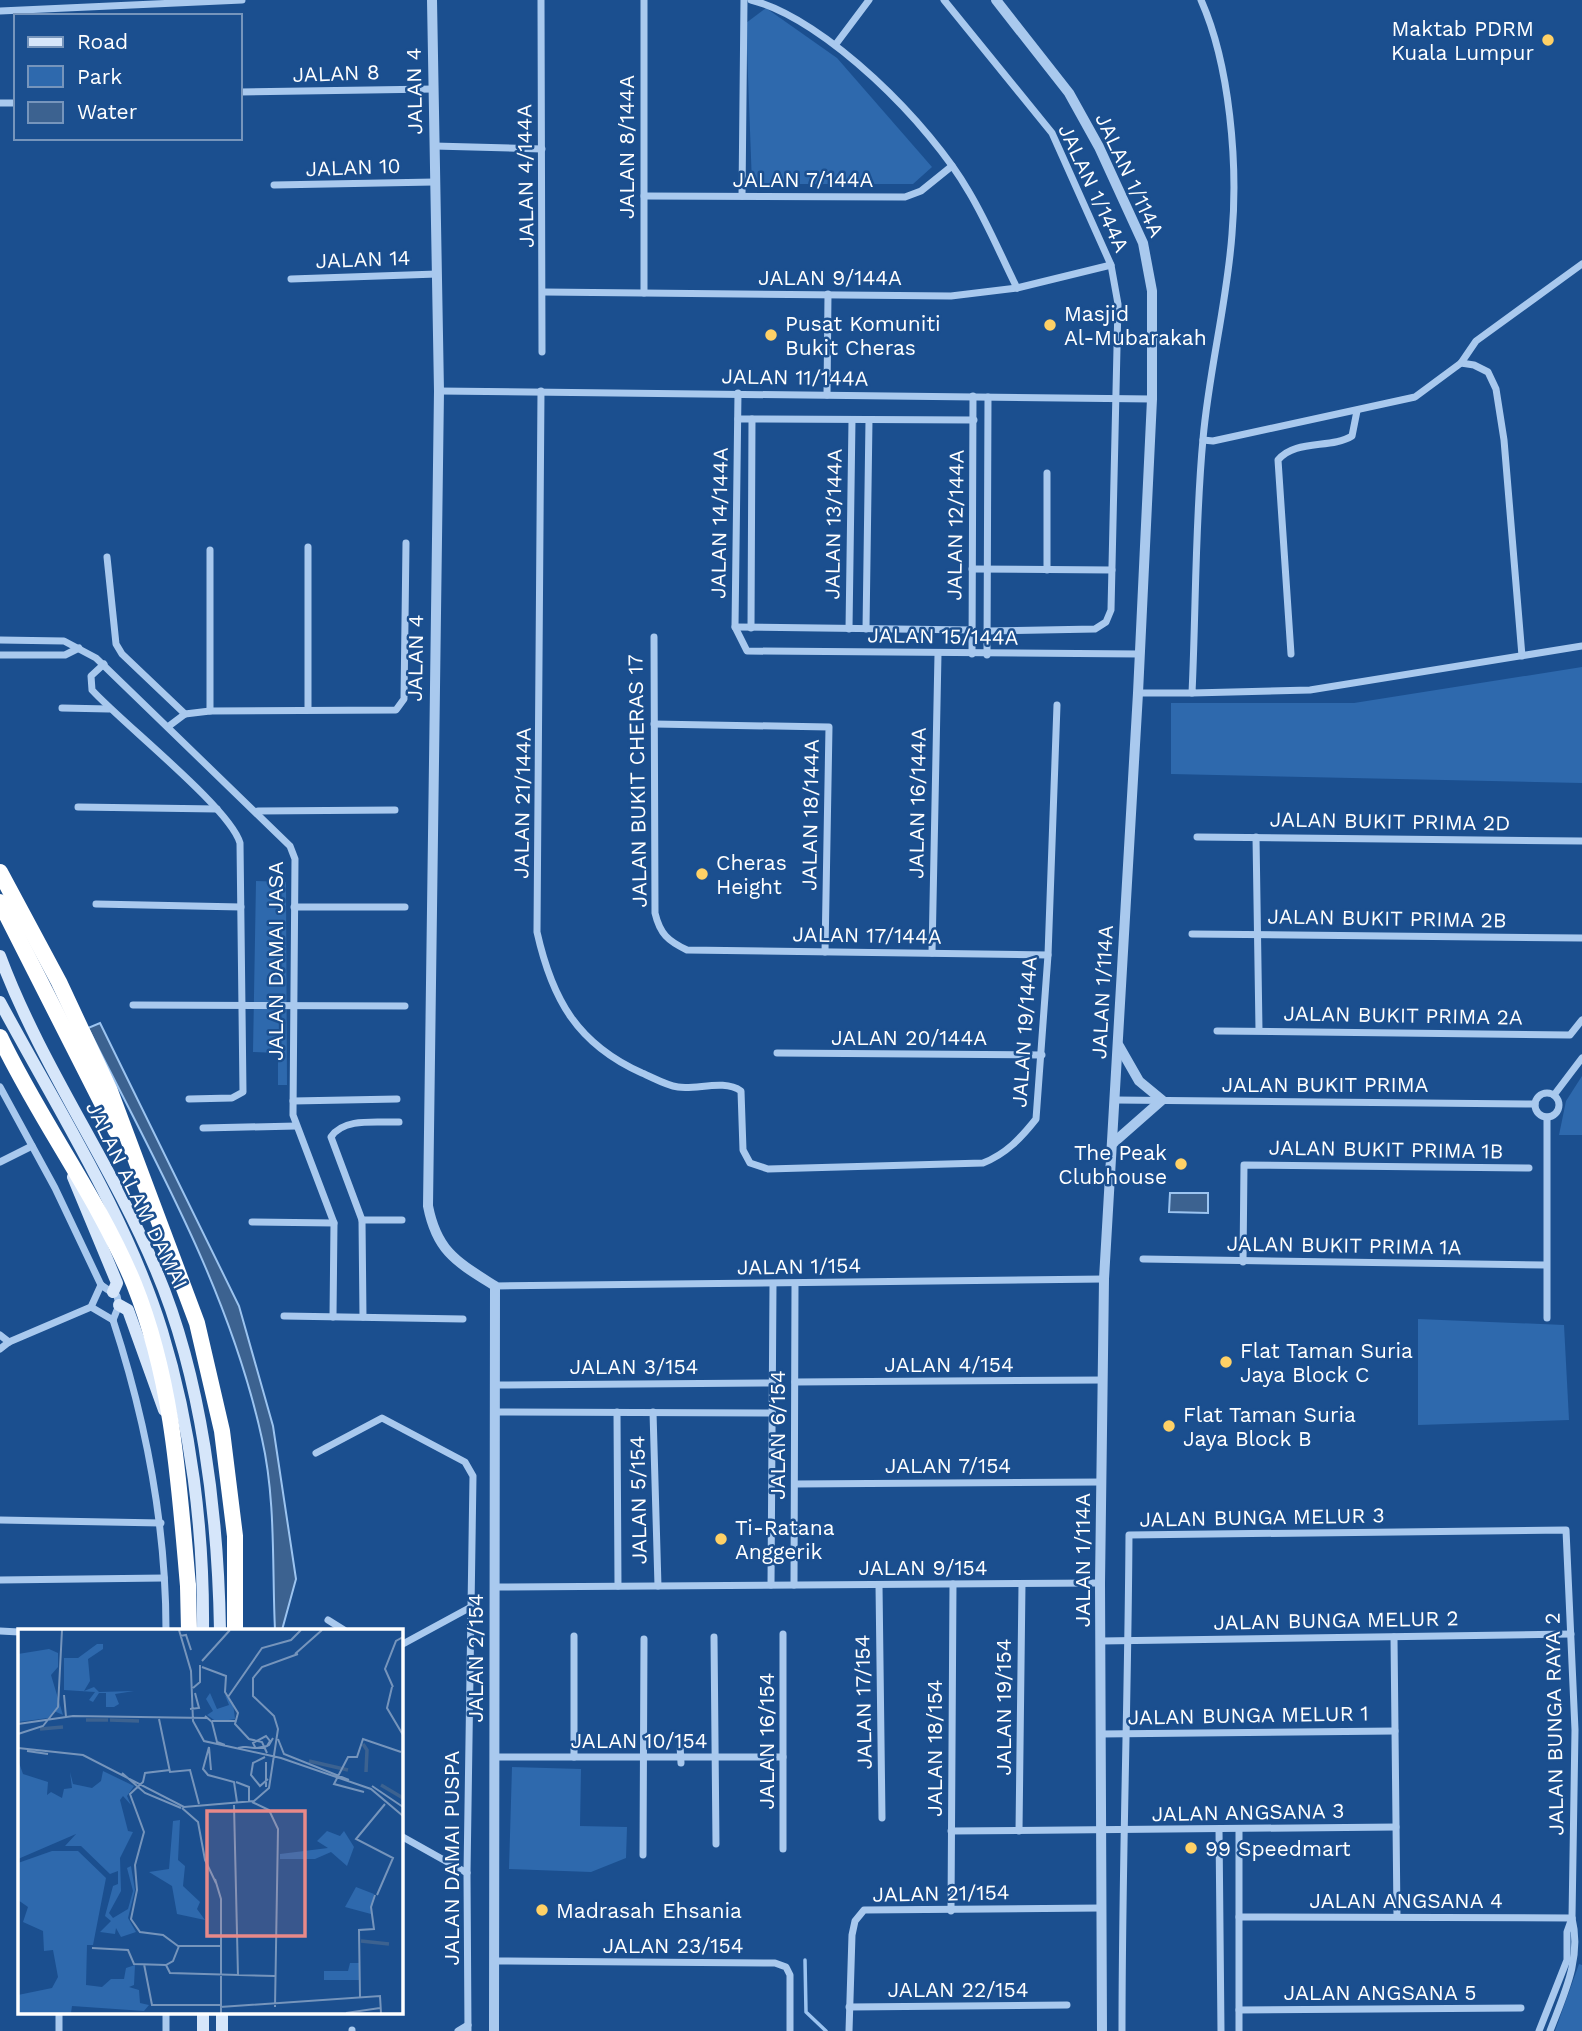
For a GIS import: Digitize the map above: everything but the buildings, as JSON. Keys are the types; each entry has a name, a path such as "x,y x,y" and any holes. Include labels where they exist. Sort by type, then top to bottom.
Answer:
{"highway":[{"path":"0,872 59,982 110,1091 135,1165 197,1323 222,1431 235,1536 235,1629"},
{"path":"0,902 97,1096 135,1165"},
{"path":"0,1037 99,1209 134,1286 170,1404 188,1586 189,1629"}],"main road":[{"name":"JALAN ALAM DAMAI","path":"0,956 29,1022 156,1270 177,1329 194,1398 214,1523 220,1629"},
{"name":"JALAN ALAM DAMAI","path":"0,1002 70,1132 142,1277 162,1330 187,1440 199,1527 203,1629"},
{"path":"70,1132 72,1176 117,1283 113,1292"},
{"path":"119,1305 128,1310 167,1419 187,1440"}],"street":[{"path":"0,10 242,0"},
{"name":"JALAN 4","path":"432,0 439,391 428,1206 433,1231 445,1252 495,1286"},
{"name":"JALAN 4/144A","path":"541,0 544,292 542,352"},
{"name":"JALAN 8/144A","path":"644,0 644,293"},
{"path":"742,196 744,0"},
{"path":"751,0 766,4 836,44 890,94 952,166 969,191 1017,288"},
{"path":"836,44 869,0"},
{"name":"JALAN 1/144A","path":"944,0 1052,133 1111,265 1118,304 1118,398 1111,610 1106,622 1096,629"},
{"name":"JALAN 1/114A","path":"996,0 1069,93 1099,147 1143,243 1152,291 1152,399 1138,693 1104,1279 1100,1583 1102,2031"},
{"path":"1192,693 1203,440 1233,234 1233,164 1226,97 1211,23 1201,0"},
{"name":"JALAN 8","path":"242,92 434,89"},
{"path":"434,146 542,149"},
{"name":"JALAN 7/144A","path":"644,196 905,197 921,191 952,166"},
{"name":"JALAN 10","path":"274,185 434,182"},
{"path":"1203,440 1213,441 1415,397 1461,363 1476,341 1582,264"},
{"name":"JALAN 9/144A","path":"544,292 951,296 1017,288 1111,265"},
{"name":"JALAN 14","path":"290,279 437,274"},
{"path":"827,395 828,294"},
{"path":"1461,363 1474,365 1488,372 1496,389 1504,440 1522,656"},
{"name":"JALAN 11/144A","path":"439,391 1152,399"},
{"name":"JALAN 21/144A","path":"541,391 537,932 550,982 576,1025 611,1058 674,1086 737,1088 741,1091 743,1150 750,1163 768,1168"},
{"name":"JALAN 14/144A","path":"738,393 735,627 747,651"},
{"name":"JALAN 12/144A","path":"972,654 973,396"},
{"name":"JALAN 12/144A","path":"987,654 988,397"},
{"path":"1290,654 1278,460 1284,453 1345,440 1352,436 1357,411"},
{"path":"738,419 974,420"},
{"name":"JALAN 14/144A","path":"751,628 752,419"},
{"name":"JALAN 13/144A","path":"849,629 852,420"},
{"name":"JALAN 13/144A","path":"866,629 869,420"},
{"path":"1047,473 1047,570"},
{"path":"169,726 185,715 209,711 396,710 402,705 406,543"},
{"path":"308,547 308,710"},
{"path":"209,711 210,550"},
{"path":"107,556 116,644 122,654 185,715"},
{"path":"972,569 1112,570"},
{"name":"JALAN 15/144A","path":"735,627 972,630"},
{"name":"JALAN 15/144A","path":"988,631 1096,629"},
{"name":"JALAN BUKIT CHERAS 17","path":"654,638 655,914 659,930 670,942 687,950"},
{"name":"JALAN DAMAI JASA","path":"0,640 65,641 104,664 258,811 290,846 295,859 293,1101 296,1126 334,1223 333,1317"},
{"path":"1138,693 1310,690 1582,646"},
{"path":"0,655 65,655 79,648"},
{"name":"JALAN 15/144A","path":"747,651 1139,654"},
{"name":"JALAN 16/144A","path":"932,954 938,654"},
{"path":"104,664 91,676 92,690 217,809 238,834 240,843 243,1092 232,1098 189,1099"},
{"name":"JALAN 19/144A","path":"768,1168 967,1166 998,1157 1019,1140 1036,1119 1048,955 1057,705"},
{"path":"62,708 109,709"},
{"name":"JALAN 18/144A","path":"654,724 829,727 825,952"},
{"path":"78,807 217,809"},
{"path":"258,811 395,810"},
{"name":"JALAN BUKIT PRIMA 2D","path":"1197,837 1582,841"},
{"path":"1256,837 1259,1030"},
{"path":"96,904 241,906"},
{"path":"294,906 405,907"},
{"name":"JALAN BUKIT PRIMA 2B","path":"1192,934 1582,938"},
{"name":"JALAN 17/144A","path":"687,950 1048,955"},
{"path":"133,1005 405,1006"},
{"name":"JALAN BUKIT PRIMA 2A","path":"1217,1031 1570,1035 1582,1020"},
{"path":"1112,1144 1162,1100 1139,1081 1118,1045"},
{"name":"JALAN 20/144A","path":"777,1054 1042,1055"},
{"path":"1554,1095 1582,1058"},
{"path":"0,1087 101,1285 113,1292 119,1305 113,1320 135,1386 161,1523 166,1629"},
{"path":"1542,1094 1554,1095 1559,1102 1558,1111 1548,1117 1539,1115 1535,1104 1542,1094"},
{"path":"293,1101 397,1099"},
{"name":"JALAN BUKIT PRIMA","path":"1115,1100 1535,1104"},
{"path":"1547,1318 1545,1265 1548,1117"},
{"path":"363,1317 362,1220 331,1137 337,1128 349,1124 399,1122"},
{"path":"203,1128 296,1126"},
{"path":"0,1162 32,1146"},
{"name":"JALAN BUKIT PRIMA 1B","path":"1243,1262 1244,1165 1529,1168"},
{"path":"362,1220 402,1220"},
{"path":"252,1222 334,1223"},
{"name":"JALAN BUKIT PRIMA 1A","path":"1143,1259 1545,1265"},
{"name":"JALAN 1/154","path":"495,1286 1104,1279"},
{"path":"771,1585 773,1284"},
{"name":"JALAN 6/154","path":"794,1585 795,1284"},
{"path":"0,1349 9,1342 90,1307 101,1285"},
{"name":"JALAN 2/154","path":"494,2031 495,1286"},
{"path":"90,1307 113,1320"},
{"path":"284,1316 463,1318"},
{"path":"0,1335 9,1342"},
{"name":"JALAN 4/154","path":"795,1382 1103,1380"},
{"name":"JALAN 3/154","path":"495,1385 772,1383"},
{"path":"495,1412 772,1413"},
{"name":"JALAN 5/154","path":"617,1412 618,1586"},
{"name":"JALAN 5/154","path":"653,1412 658,1586"},
{"name":"JALAN DAMAI PUSPA","path":"316,1453 382,1418 466,1462 473,1476 467,1873 468,2028"},
{"name":"JALAN 7/154","path":"795,1484 1102,1482"},
{"path":"0,1520 161,1523"},
{"name":"JALAN BUNGA RAYA 2","path":"1539,2031 1567,1960 1567,1932 1572,1918 1578,1826 1578,1730 1566,1530"},
{"name":"JALAN BUNGA MELUR 3","path":"1122,2031 1122,1830 1128,1734 1129,1535 1566,1530"},
{"path":"0,1580 164,1578"},
{"name":"JALAN 9/154","path":"495,1587 1100,1583"},
{"name":"JALAN 18/154","path":"951,1911 953,1584"},
{"name":"JALAN 19/154","path":"1020,1831 1022,1584"},
{"name":"JALAN 17/154","path":"880,1585 882,1818"},
{"path":"402,1644 471,1607"},
{"path":"328,1620 342,1629"},
{"path":"0,1632 18,1632"},
{"name":"JALAN 16/154","path":"783,1634 783,1849"},
{"name":"JALAN BUNGA MELUR 2","path":"1101,1641 1572,1634"},
{"path":"574,1636 574,1757"},
{"path":"714,1637 716,1844"},
{"path":"1394,1637 1397,1916"},
{"path":"643,1855 644,1639"},
{"name":"JALAN BUNGA MELUR 1","path":"1101,1734 1395,1731"},
{"path":"680,1745 681,1760"},
{"name":"JALAN 10/154","path":"494,1757 644,1757 681,1760 714,1757 750,1761 783,1758"},
{"name":"JALAN ANGSANA 3","path":"951,1831 1396,1827"},
{"path":"1219,1829 1221,2031"},
{"path":"1239,1829 1239,2031"},
{"path":"402,1837 467,1873"},
{"name":"JALAN 21/154","path":"849,2031 852,1935 855,1921 864,1910 1101,1909"},
{"name":"JALAN ANGSANA 4","path":"1239,1917 1572,1918"},
{"name":"JALAN BUNGA RAYA 2","path":"1550,2031 1577,1960 1577,1933 1572,1918"},
{"name":"JALAN 23/154","path":"494,1961 775,1963 786,1967 790,1975 790,2031"},
{"name":"JALAN 22/154","path":"849,2007 1067,2006"},
{"name":"JALAN ANGSANA 5","path":"1239,2010 1521,2008"},
{"path":"458,2031 468,2028"}],"green space":[{"path":"766,8 837,58 932,167 913,184 752,184 746,23"},
{"path":"1582,667 1582,783 1171,774 1171,703 1354,703"},
{"path":"256,881 286,882 287,1085 278,1085 278,1053 253,1052"},
{"path":"1582,1076 1582,1135 1559,1135 1566,1101"},
{"path":"1418,1319 1564,1325 1569,1420 1418,1425"},
{"path":"512,1767 581,1769 580,1826 627,1827 626,1858 591,1872 509,1869"},
{"path":"1579,1964 1582,1965 1582,2031 1555,2031"}],"water":[{"path":"100,1023 239,1306 273,1426 296,1579 282,1629 275,1629 270,1486 266,1462 248,1385 231,1331 188,1228 88,1028"},
{"path":"1170,1193 1208,1193 1208,1213 1169,1212"}],"waterway":[{"path":"805,1960 806,2012 826,2031"}],"place":[{"name":"Maktab PDRM Kuala Lumpur","path":"1548,40"},
{"name":"Masjid Al-Mubarakah","path":"1050,325"},
{"name":"Pusat Komuniti Bukit Cheras","path":"771,335"},
{"name":"Cheras Height","path":"702,874"},
{"name":"The Peak Clubhouse","path":"1181,1164"},
{"name":"Flat Taman Suria Jaya Block C","path":"1226,1362"},
{"name":"Flat Taman Suria Jaya Block B","path":"1169,1426"},
{"name":"Ti-Ratana Anggerik","path":"721,1539"},
{"name":"99 Speedmart","path":"1191,1848"},
{"name":"Madrasah Ehsania","path":"542,1910"}]}
